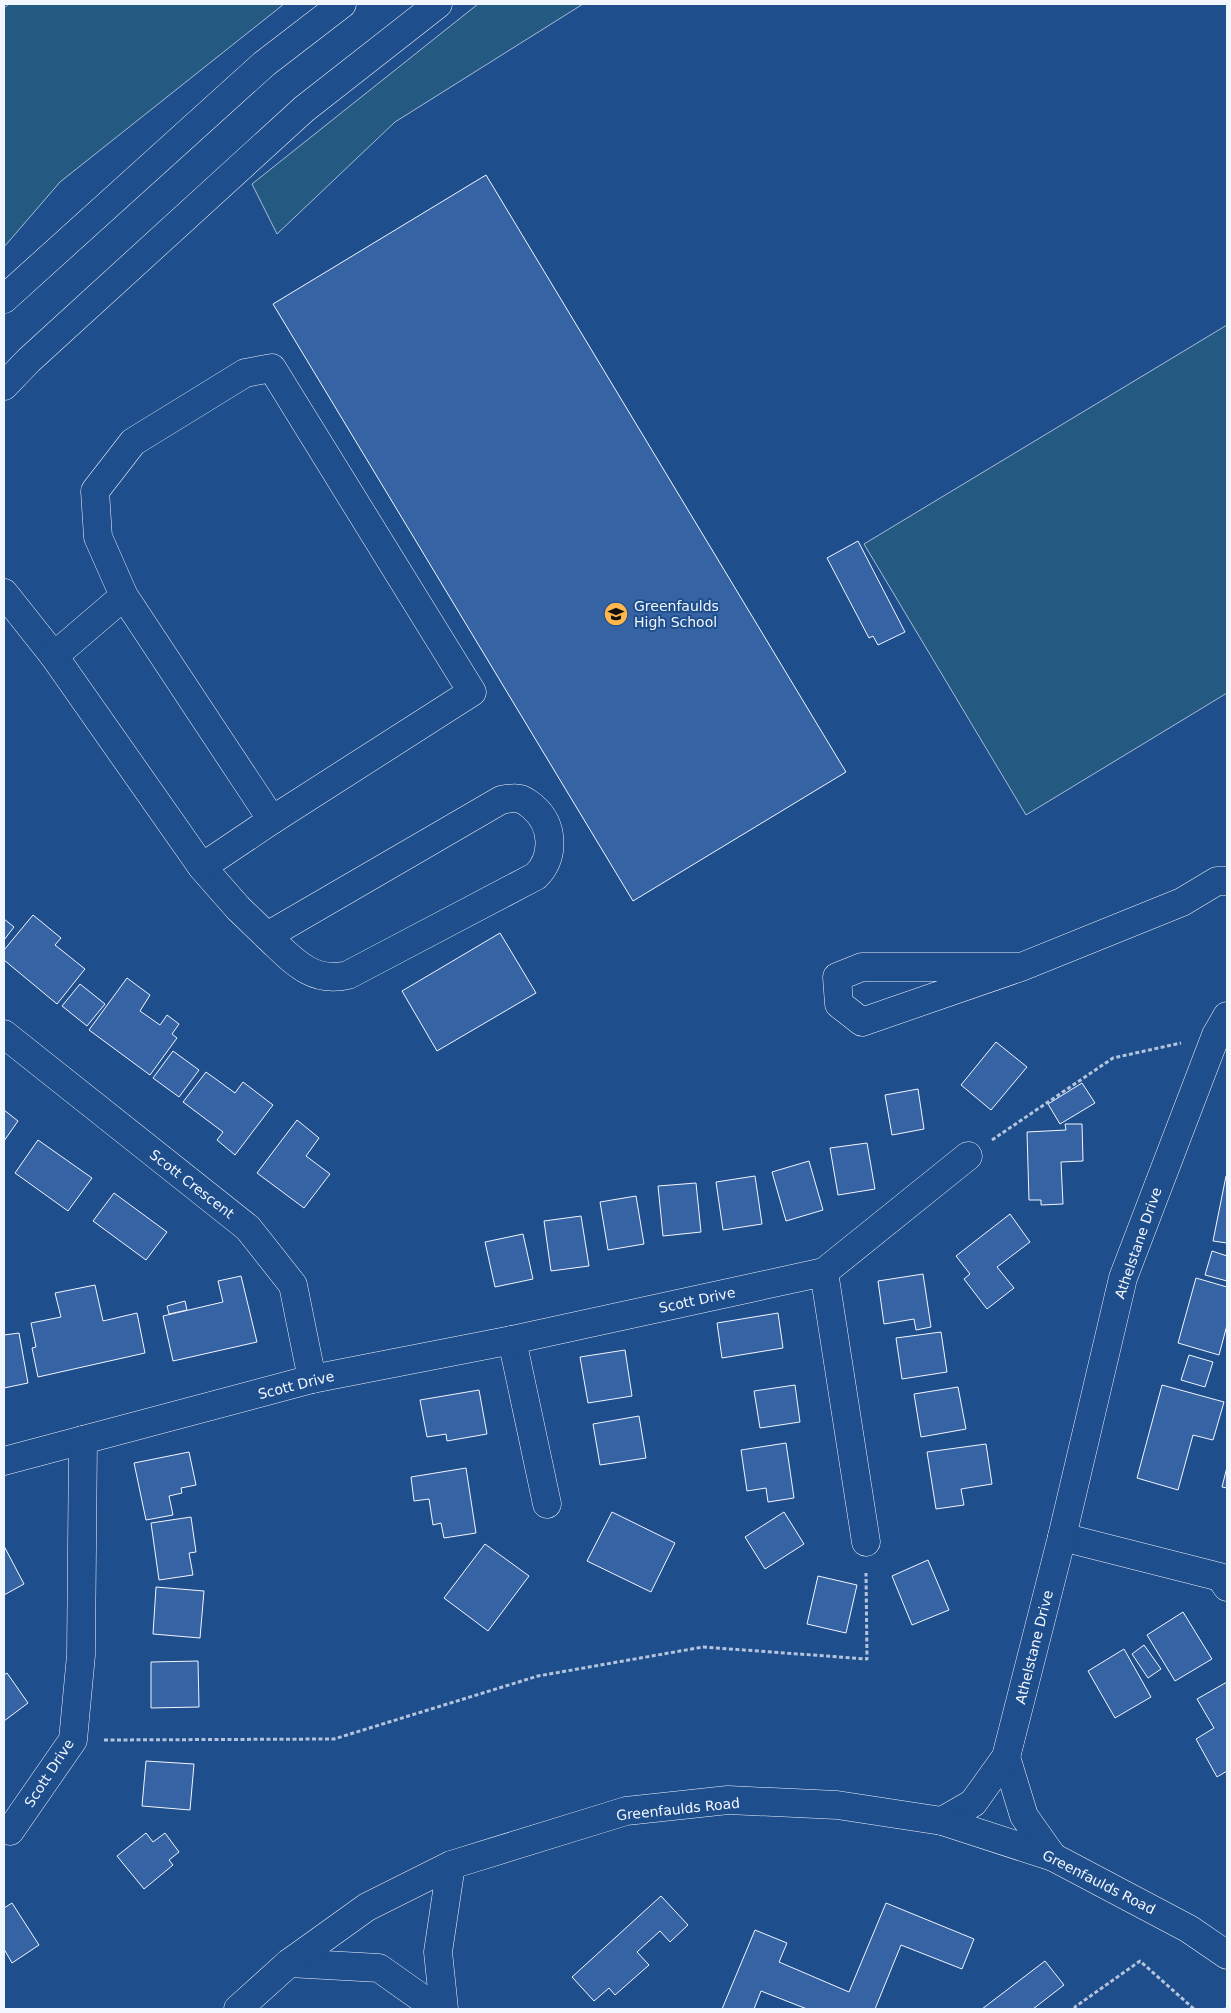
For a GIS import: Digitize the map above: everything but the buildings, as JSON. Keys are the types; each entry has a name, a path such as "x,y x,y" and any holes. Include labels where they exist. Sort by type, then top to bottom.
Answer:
{"street":[{"path":"4,299 264,64 342,4"},
{"path":"4,386 28,360 304,109 438,4"},
{"path":"202,867 472,692 272,368 245,372 134,442 95,491 98,538 124,596 272,820"},
{"path":"4,593 54,656 202,867 238,908 267,936 309,972 329,977 348,974 536,876 543,869 549,854 547,827 537,811 525,801 519,798 501,800 267,936"},
{"path":"54,656 124,596"},
{"path":"1022,967 862,967 837,977 840,1004 862,1022 1022,967 1182,902 1217,881 1227,881"},
{"name":"Athelstane Drive","path":"942,1821 973,1803 1006,1757 1062,1536 1123,1278 1222,1026"},
{"name":"Scott Crescent","path":"4,1034 248,1228 293,1285 312,1380"},
{"name":"Scott Drive","path":"4,1461 312,1380 512,1340 824,1272 968,1156"},
{"path":"824,1272 866,1542"},
{"path":"512,1340 547,1504"},
{"name":"Scott Drive","path":"10,1832 74,1740 81,1655 83,1440"},
{"path":"1062,1536 1220,1577 1227,1587"},
{"path":"1006,1757 1024,1816 1053,1857"},
{"name":"Greenfaulds Road","path":"238,2009 288,1964 367,1907 451,1865 626,1812 728,1800 837,1805 942,1821 1053,1857 1189,1929 1227,1955"},
{"path":"444,2009 438,1952 451,1865"},
{"path":"288,1964 378,1968 437,2009"}],"path":[{"path":"968,1156 1113,1058 1222,1026"},
{"path":"74,1740 334,1739 538,1676 703,1647 867,1659 866,1542"},
{"path":"1075,2009 1075,2007 1140,1961 1194,2009"}],"shaded area":[{"path":"9,4 284,4 60,182 4,247 4,8"},
{"path":"478,4 583,4 395,122 277,234 252,184"},
{"path":"1227,325 1227,693 1026,815 864,544"}],"place":[{"name":"Greenfaulds High School","path":"616,614"}]}
